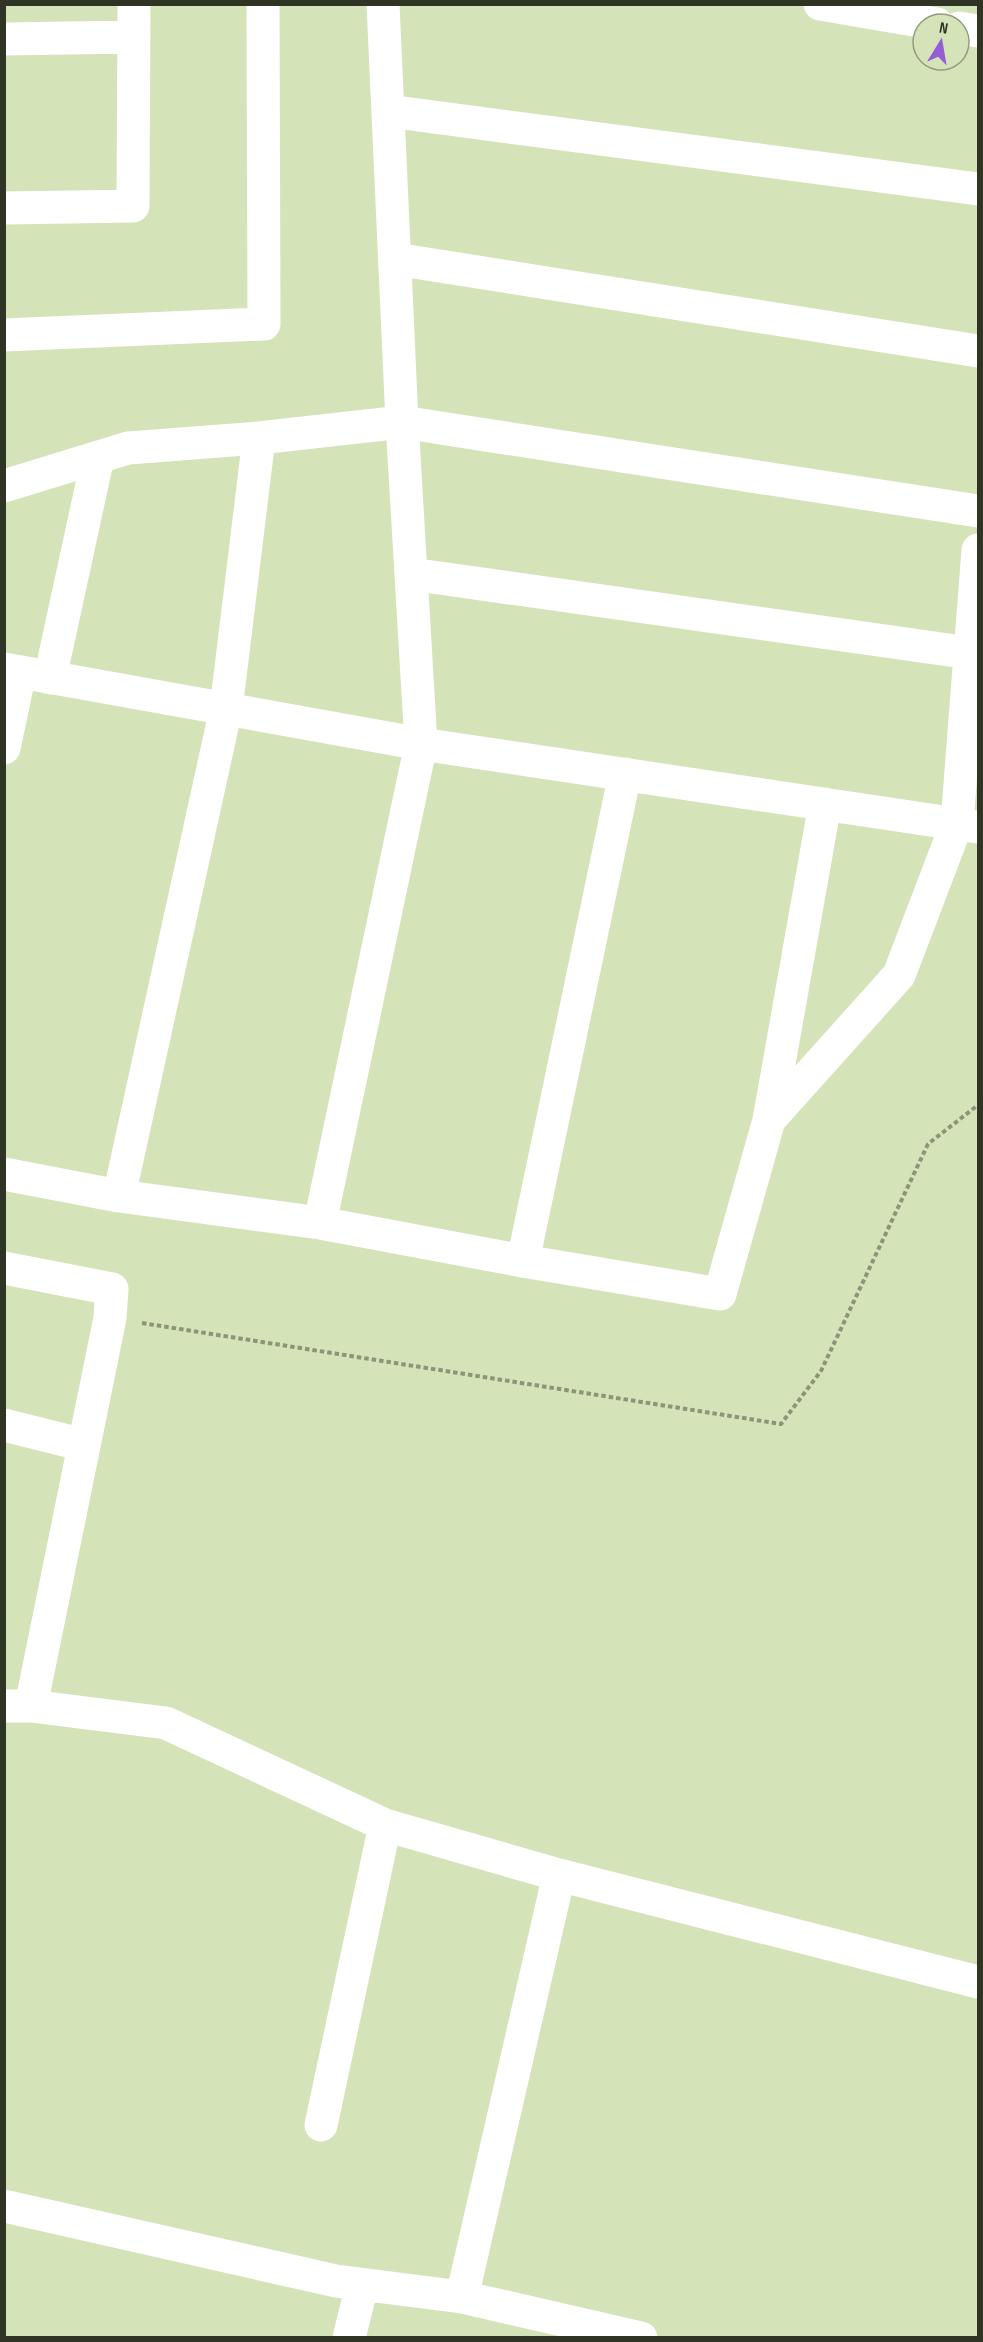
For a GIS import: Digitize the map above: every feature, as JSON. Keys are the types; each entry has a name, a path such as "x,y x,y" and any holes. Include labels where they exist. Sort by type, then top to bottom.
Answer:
{"street":[{"path":"4,208 134,206 134,4"},
{"path":"4,335 264,324 263,4"},
{"path":"320,1223 421,744 402,422 383,4"},
{"path":"820,4 911,20"},
{"path":"4,39 134,37"},
{"path":"388,111 978,189"},
{"path":"395,259 978,351"},
{"path":"4,486 128,448 259,438 402,422 978,511"},
{"path":"119,1196 226,709 259,438"},
{"path":"4,748 25,673 98,457"},
{"path":"769,1120 899,975 968,825 970,653 978,550"},
{"path":"411,574 970,653"},
{"path":"25,673 421,744 968,825"},
{"path":"523,1261 625,774"},
{"path":"4,1174 119,1196 320,1223 523,1261 720,1294 769,1120 825,804"},
{"path":"4,1268 112,1289 110,1318 84,1445 18,1706 166,1723 385,1825 559,1875 978,1982"},
{"path":"4,1425 84,1445"},
{"path":"321,2125 385,1825"},
{"path":"462,2297 559,1875"},
{"path":"4,2206 336,2281 462,2297 641,2337"},
{"path":"349,2337 362,2285"}],"path":[{"path":"110,1318 781,1425 821,1371 928,1144 978,1105"}]}
